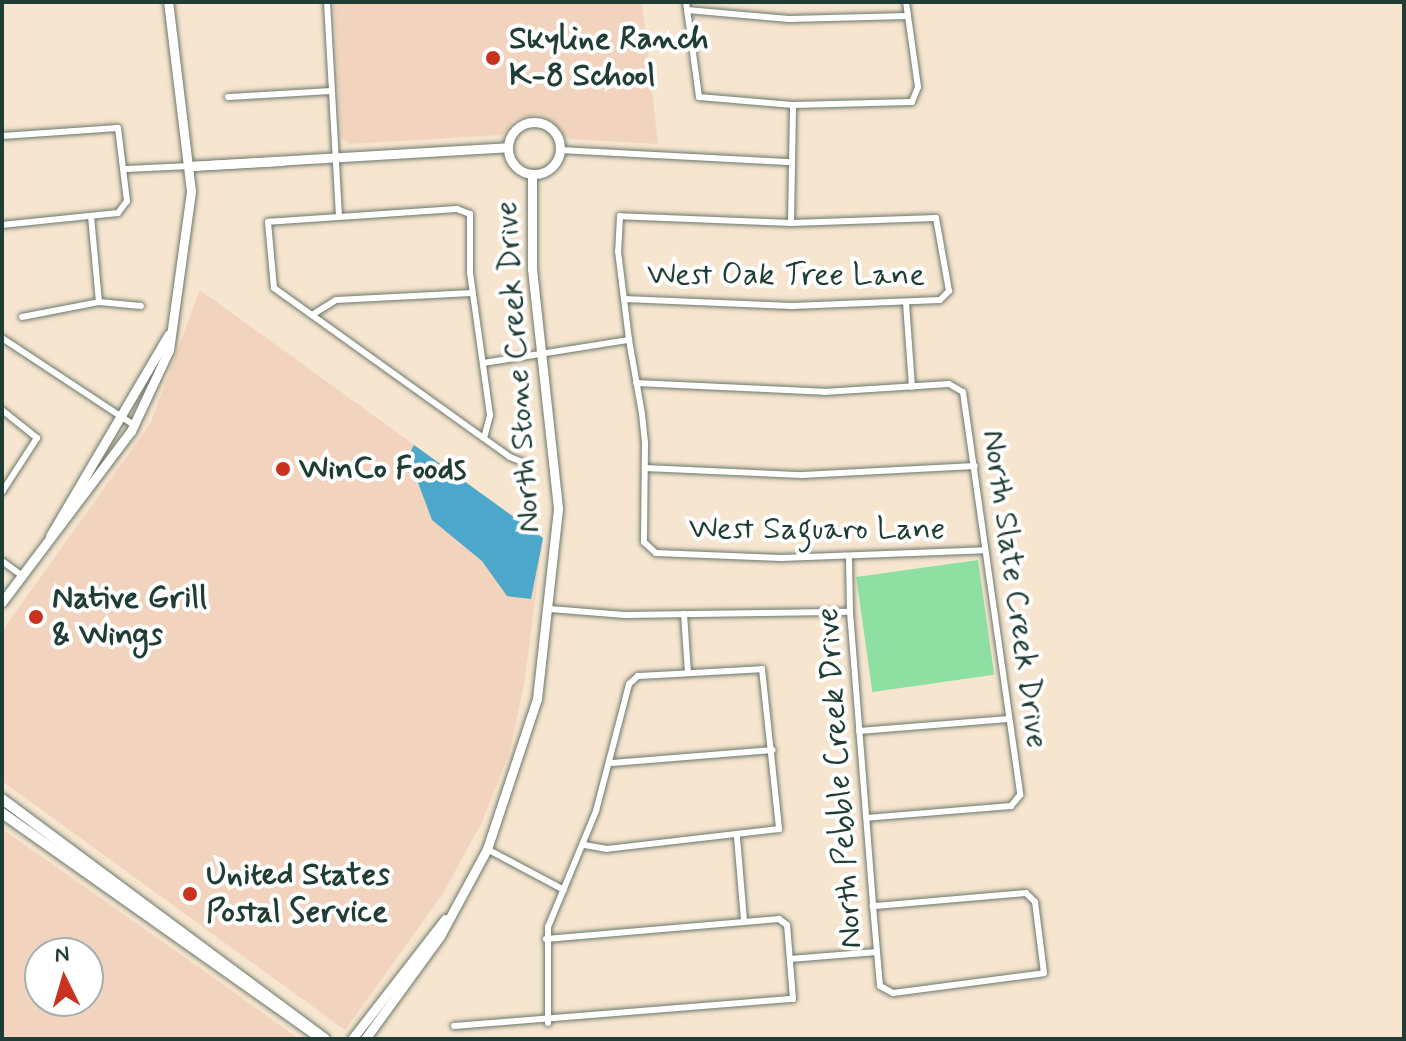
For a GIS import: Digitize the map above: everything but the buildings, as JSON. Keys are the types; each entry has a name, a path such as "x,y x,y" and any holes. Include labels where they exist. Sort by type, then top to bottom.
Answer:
{"main road":[{"path":"2,799 227,969"},
{"path":"2,813 322,1036"}],"street":[{"path":"2,602 134,425 169,350 169,334 188,245 190,166 168,2"},
{"path":"327,2 339,215"},
{"path":"906,2 908,16 918,96 793,105 699,97 687,6 789,19 908,16"},
{"path":"228,97 332,91"},
{"path":"793,105 791,223 625,213 618,231 645,468 802,475 975,466"},
{"path":"535,122 550,128 560,150 554,165 532,174 517,169 507,147 513,132 535,122"},
{"path":"2,136 118,128 126,169 125,209 91,216 2,225"},
{"path":"126,169 507,147"},
{"path":"560,150 792,162"},
{"name":"North Stone Creek Drive","path":"365,1039 445,919 487,849 526,745 550,609 557,474 543,355 532,174"},
{"path":"484,438 491,425 472,293 465,209 268,222 274,288 484,438 525,463"},
{"path":"91,216 99,302"},
{"name":"West Oak Tree Lane","path":"624,299 906,303 948,297 936,218 791,223"},
{"path":"312,315 342,299 472,293"},
{"path":"22,317 99,302 141,306"},
{"path":"636,383 824,392 912,387 906,303"},
{"path":"50,536 125,419 169,334"},
{"path":"2,338 134,425"},
{"path":"483,363 629,340"},
{"name":"North Slate Creek Drive","path":"866,818 1018,801 975,466 957,385 912,387"},
{"path":"2,410 37,438 2,492"},
{"name":"West Saguaro Lane","path":"645,468 649,551 849,559 985,550"},
{"name":"North Pebble Creek Drive","path":"849,559 850,612 873,906 885,992 1044,973 1032,896 873,906"},
{"path":"2,561 21,575"},
{"path":"550,609 684,614 850,612"},
{"path":"684,614 688,672"},
{"path":"548,1023 546,939 584,845 612,763 632,679 688,672 762,669 779,829 737,837 607,849 584,845"},
{"path":"859,731 1009,719"},
{"path":"612,763 772,750"},
{"path":"737,837 744,921"},
{"path":"487,849 564,890"},
{"name":"North Stone Creek Drive","path":"352,1039 445,919"},
{"path":"454,1026 548,1023 793,999 784,920 546,939"},
{"path":"790,959 877,952"}],"shaded area":[{"name":"Skyline Ranch K-8 School","path":"334,2 642,2 658,144 570,139 540,114 515,119 502,135 349,144 341,137"},
{"path":"200,290 543,538 524,685 509,754 482,822 442,895 345,1030 2,781 2,631 150,424"},
{"path":"2,829 200,968 299,1039 2,1039"}],"green space":[{"path":"978,560 994,675 872,692 856,577"}],"water":[{"path":"414,445 543,538 531,599 507,596 482,561 432,520 408,456"}],"place":[{"name":"Skyline Ranch K-8 School","path":"493,58"},
{"name":"WinCo Foods","path":"283,469"},
{"name":"Native Grill & Wings","path":"36,617"},
{"name":"United States Postal Service","path":"190,894"}]}
